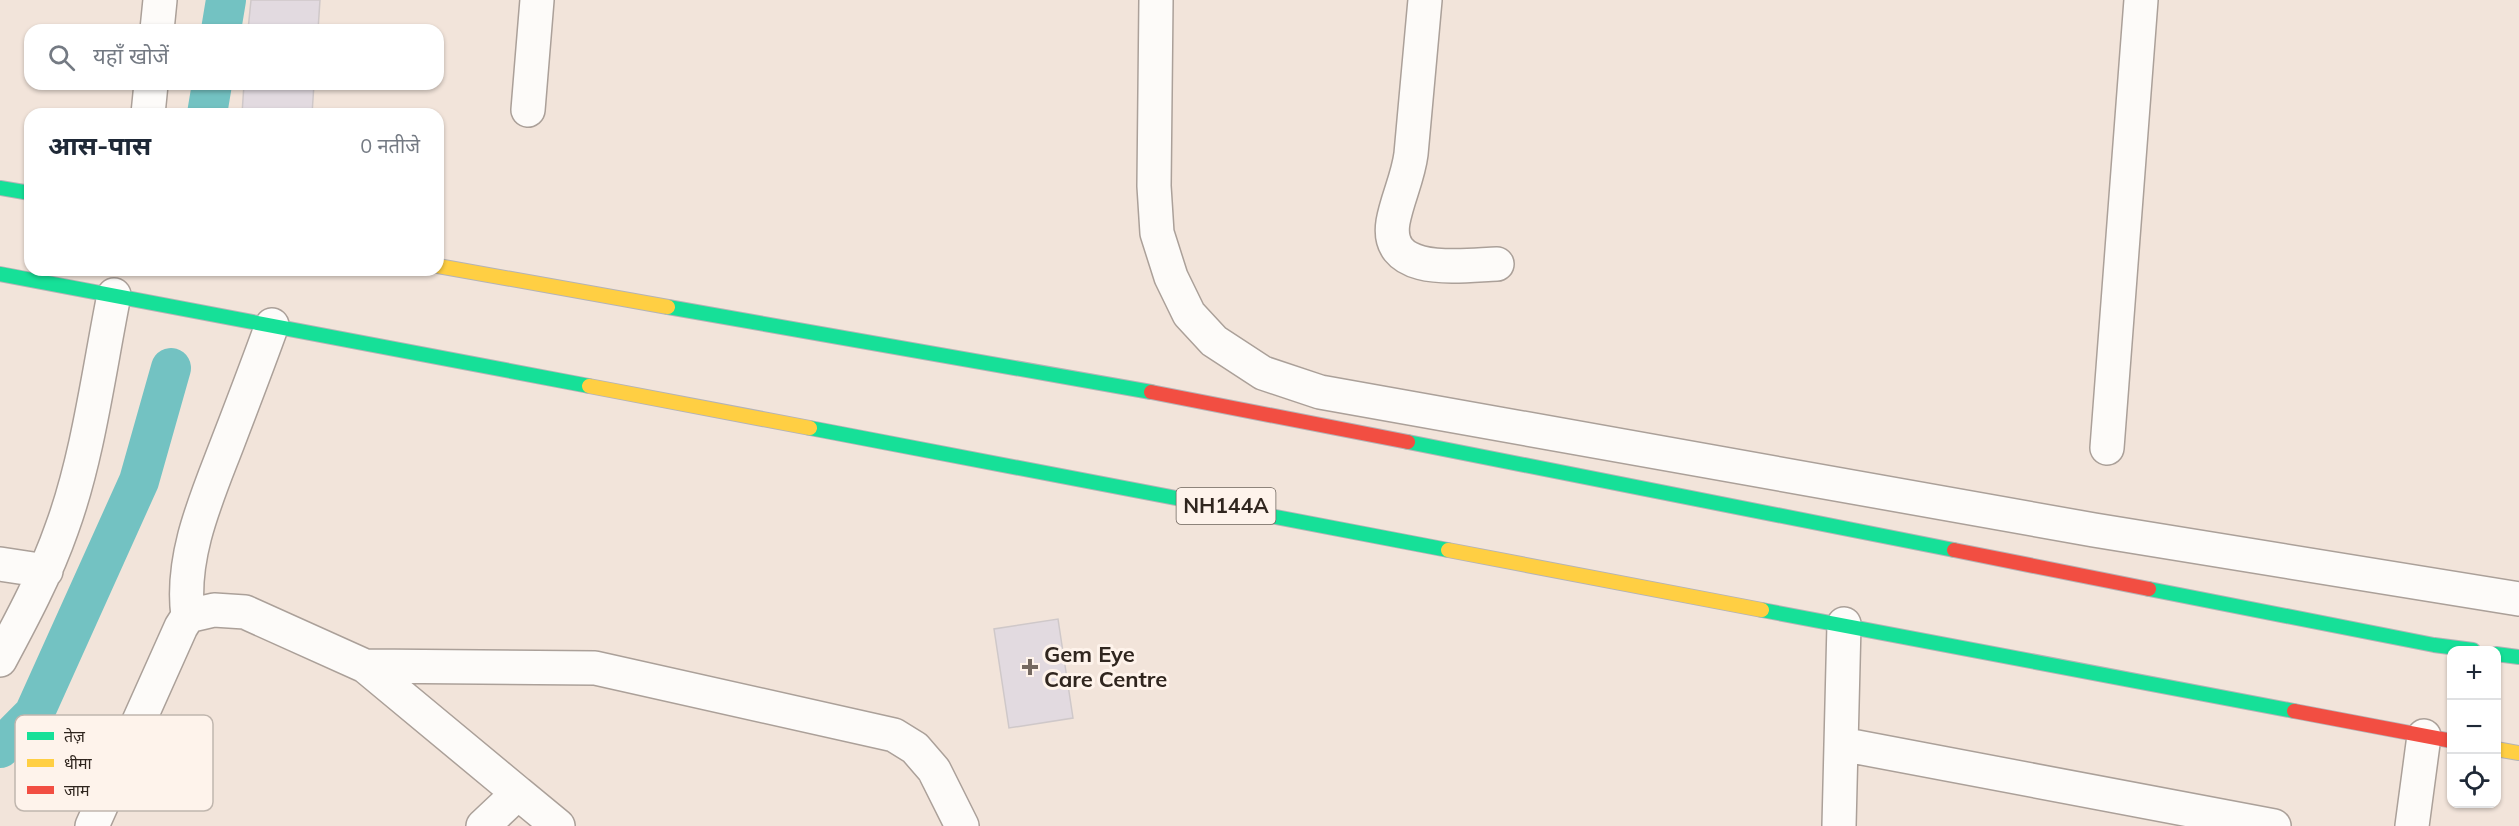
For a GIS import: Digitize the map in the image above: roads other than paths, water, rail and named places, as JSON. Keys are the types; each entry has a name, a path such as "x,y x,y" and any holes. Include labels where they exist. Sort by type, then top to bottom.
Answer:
{"highway":[{"path":"0,188 24,193"},
{"path":"444,267 1196,400 2447,646"},
{"name":"NH144A","path":"0,274 2438,739"},
{"path":"2501,655 2519,657"},
{"path":"2501,750 2519,753"}],"street":[{"path":"158,24 160,0"},
{"path":"528,110 537,0"},
{"path":"1156,0 1154,186 1157,233 1171,277 1189,314 1214,341 1263,373 1320,392 2094,530 2519,599"},
{"path":"1425,0 1412,154 1394,222 1395,243 1407,258 1431,266 1497,264"},
{"path":"2107,448 2141,0"},
{"path":"149,108 150,90"},
{"path":"0,660 46,571 63,525 79,467 114,296"},
{"path":"141,715 175,639 188,616 185,592 189,561 204,502 272,325"},
{"path":"0,564 46,571"},
{"path":"188,616 214,610 245,612 365,666 558,826"},
{"path":"1839,826 1844,624"},
{"path":"365,666 595,668 894,735 915,748 934,770 962,826"},
{"path":"2412,826 2438,739"},
{"path":"1841,744 2274,826"},
{"path":"483,826 518,793"},
{"path":"92,826 99,811"}],"waterway":[{"path":"222,24 226,0"},
{"path":"208,108 211,90"},
{"path":"33,715 139,481 171,368"},
{"path":"0,748 15,733"}],"place":[{"name":"Gem Eye Care Centre","path":"1030,667"}]}
